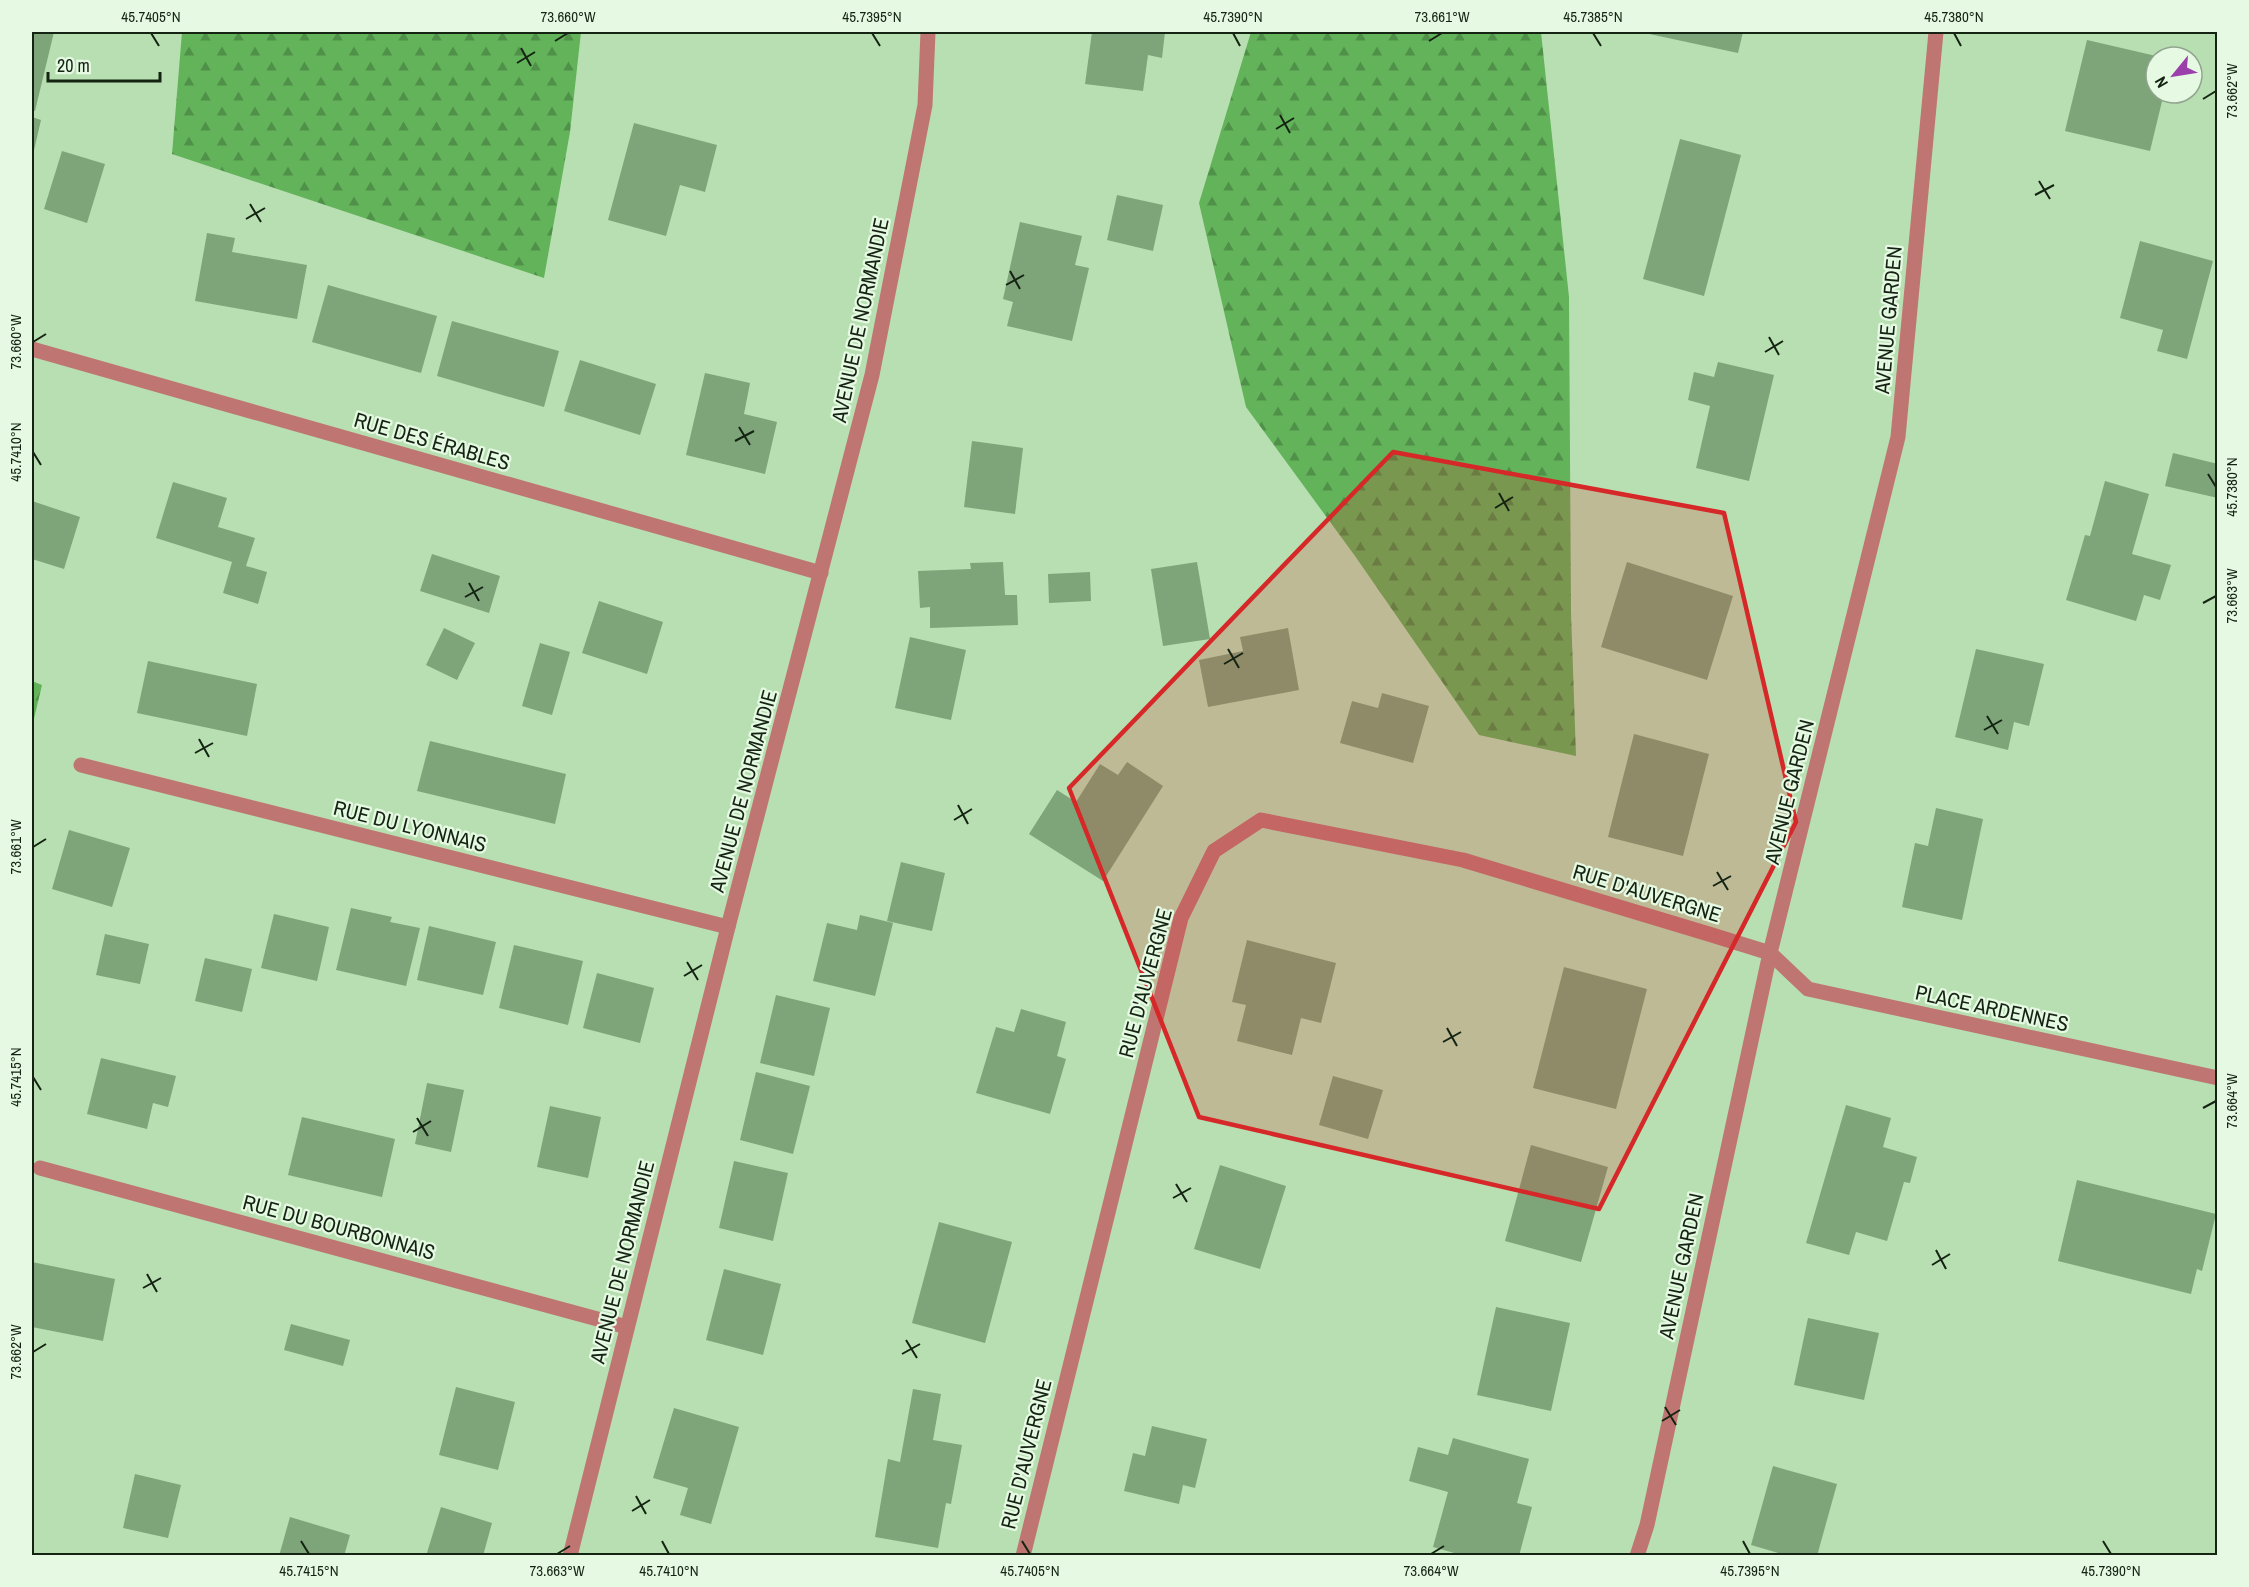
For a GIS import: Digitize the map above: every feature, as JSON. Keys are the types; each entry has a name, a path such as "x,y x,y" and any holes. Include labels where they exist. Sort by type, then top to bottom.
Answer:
{"street":[{"name":"AVENUE DE NORMANDIE","path":"570,1556 728,927 872,375 925,105 928,32"},
{"name":"AVENUE GARDEN","path":"1637,1556 1647,1525 1770,953 1898,437 1936,32"},
{"name":"RUE DES ÉRABLES","path":"32,350 821,573"},
{"name":"RUE DU LYONNAIS","path":"81,765 728,927"},
{"name":"RUE D'AUVERGNE","path":"1023,1556 1182,918 1214,851 1261,820 1463,860 1770,953"},
{"name":"PLACE ARDENNES","path":"1770,953 1808,990 2217,1078"},
{"name":"RUE DU BOURBONNAIS","path":"40,1168 627,1327"}],"highlighted area":[{"path":"1393,452 1724,513 1796,822 1599,1209 1199,1117 1069,788"}],"green space":[{"path":"182,32 581,32 570,132 544,278 172,154"},
{"path":"1251,32 1541,32 1569,297 1571,612 1576,756 1479,735 1355,556 1246,407 1199,203"},
{"path":"32,681 42,685 32,727"}],"building":[{"path":"32,32 54,32 35,111 32,110"},
{"path":"1092,32 1165,32 1162,58 1148,55 1143,91 1085,84"},
{"path":"1640,32 1743,32 1738,53"},
{"path":"2087,40 2144,53 2144,105 2161,105 2150,151 2065,131"},
{"path":"32,117 41,120 32,159"},
{"path":"634,123 717,145 705,192 680,185 666,236 608,220"},
{"path":"1680,139 1741,155 1704,296 1643,279"},
{"path":"62,151 105,164 87,223 44,209"},
{"path":"1117,195 1163,205 1153,251 1107,240"},
{"path":"1020,222 1082,236 1075,265 1089,268 1072,341 1007,326 1013,302 1003,299"},
{"path":"207,233 235,238 232,252 307,265 297,319 195,301"},
{"path":"2140,241 2213,261 2187,359 2157,351 2163,330 2120,318"},
{"path":"328,285 437,316 421,373 312,342"},
{"path":"452,321 559,351 544,407 437,376"},
{"path":"580,360 656,384 640,435 564,411"},
{"path":"1718,362 1774,375 1749,481 1696,468 1710,406 1688,400 1694,372 1714,377"},
{"path":"705,373 750,383 744,414 777,422 765,474 686,455"},
{"path":"972,441 1023,448 1015,514 964,507"},
{"path":"2173,453 2218,464 2218,498 2165,486"},
{"path":"2105,481 2149,494 2132,554 2171,565 2160,600 2144,595 2136,621 2066,600 2085,535 2090,536"},
{"path":"173,482 227,498 218,527 255,538 246,566 267,572 258,604 223,593 232,562 156,538"},
{"path":"32,501 80,517 64,569 32,559"},
{"path":"432,554 500,576 489,613 420,591"},
{"path":"1003,562 1005,595 1017,595 1018,625 930,628 930,607 920,608 918,571 971,569 970,563"},
{"path":"1197,562 1210,639 1163,646 1151,569"},
{"path":"1627,562 1733,596 1707,680 1601,647"},
{"path":"1090,572 1091,601 1049,603 1048,574"},
{"path":"599,601 663,622 647,674 582,653"},
{"path":"444,628 475,643 457,680 426,665"},
{"path":"1288,628 1299,690 1208,707 1199,660 1243,651 1240,637"},
{"path":"910,637 966,650 951,720 895,708"},
{"path":"540,643 570,652 552,715 522,706"},
{"path":"1976,649 2044,664 2029,726 2014,722 2008,750 1955,737"},
{"path":"148,661 257,684 247,736 137,713"},
{"path":"1382,693 1429,706 1413,763 1340,743 1352,701 1378,708"},
{"path":"1634,734 1709,754 1683,856 1608,837"},
{"path":"430,741 566,774 555,824 417,791"},
{"path":"1127,762 1163,786 1103,881 1029,834 1057,790 1076,802 1100,764 1118,775"},
{"path":"1936,808 1983,819 1962,920 1902,907 1915,843 1928,846"},
{"path":"69,830 130,848 112,907 52,889"},
{"path":"901,862 945,873 932,931 887,921"},
{"path":"351,908 392,917 390,922 420,928 406,986 336,970"},
{"path":"274,914 329,927 317,981 261,968"},
{"path":"860,915 893,923 875,996 813,981 827,923 857,930"},
{"path":"429,926 496,942 483,995 417,980"},
{"path":"105,934 149,944 140,984 96,975"},
{"path":"1247,940 1336,963 1321,1023 1301,1018 1292,1055 1237,1041 1246,1005 1232,1002"},
{"path":"514,945 583,961 568,1025 499,1008"},
{"path":"205,958 252,969 242,1012 195,1001"},
{"path":"1564,967 1647,989 1616,1109 1533,1088"},
{"path":"597,973 654,988 640,1043 583,1028"},
{"path":"776,995 830,1008 814,1076 760,1063"},
{"path":"1021,1009 1066,1022 1057,1056 1066,1059 1050,1114 976,1093 996,1027 1014,1032"},
{"path":"101,1058 176,1076 168,1107 153,1103 147,1129 87,1114"},
{"path":"756,1072 810,1086 793,1154 740,1140"},
{"path":"1333,1076 1383,1090 1368,1139 1319,1125"},
{"path":"427,1083 464,1090 451,1152 415,1144"},
{"path":"1846,1105 1891,1118 1883,1147 1917,1157 1910,1183 1904,1182 1887,1241 1856,1232 1849,1255 1806,1243"},
{"path":"550,1106 601,1117 588,1178 537,1167"},
{"path":"302,1117 395,1139 382,1197 288,1175"},
{"path":"1531,1145 1608,1167 1581,1262 1505,1241"},
{"path":"734,1161 788,1173 773,1241 719,1228"},
{"path":"1220,1165 1286,1186 1260,1269 1194,1249"},
{"path":"2077,1180 2216,1214 2202,1271 2197,1269 2191,1294 2058,1261"},
{"path":"939,1222 1012,1242 985,1343 912,1323"},
{"path":"32,1262 115,1279 103,1341 32,1327"},
{"path":"724,1269 781,1284 763,1355 706,1340"},
{"path":"1496,1307 1570,1323 1551,1411 1477,1395"},
{"path":"1808,1318 1879,1333 1864,1400 1794,1385"},
{"path":"291,1324 350,1340 343,1366 284,1350"},
{"path":"456,1387 515,1402 498,1470 439,1455"},
{"path":"913,1389 941,1394 933,1440 962,1445 951,1504 946,1503 938,1548 875,1537 888,1459 900,1462"},
{"path":"674,1408 739,1427 711,1524 680,1515 688,1488 653,1478"},
{"path":"1152,1426 1207,1439 1195,1488 1183,1485 1179,1504 1124,1491 1133,1453 1145,1456"},
{"path":"1453,1438 1529,1459 1517,1503 1532,1507 1519,1556 1465,1556 1433,1547 1448,1492 1409,1481 1418,1447 1448,1455"},
{"path":"1773,1466 1837,1484 1817,1556 1789,1556 1751,1545"},
{"path":"135,1474 181,1485 168,1538 123,1528"},
{"path":"441,1507 492,1523 483,1556 426,1556"},
{"path":"290,1517 350,1535 344,1556 279,1556"}]}
